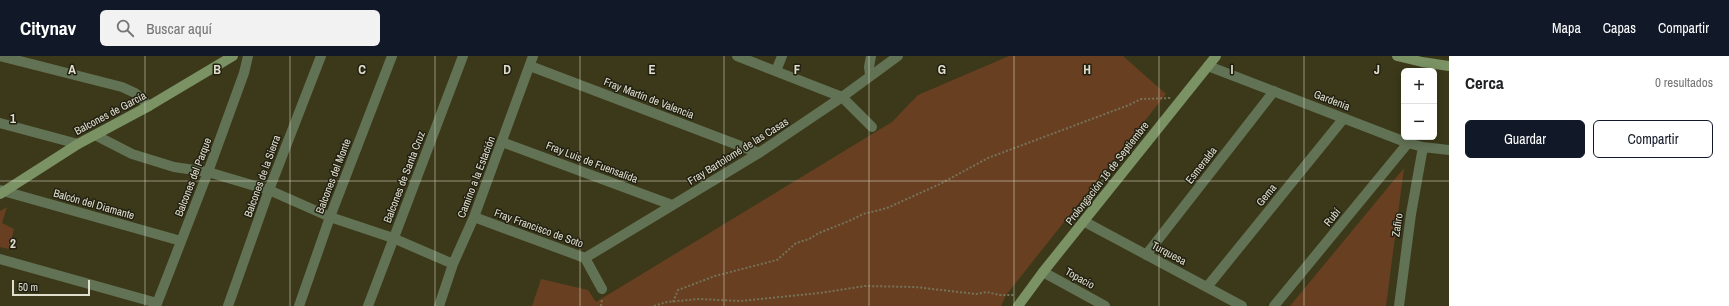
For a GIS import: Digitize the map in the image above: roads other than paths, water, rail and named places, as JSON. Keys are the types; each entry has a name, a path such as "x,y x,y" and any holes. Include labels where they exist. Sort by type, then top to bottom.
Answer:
{"street":[{"path":"0,56 122,87 135,93 150,106"},
{"name":"Balcones del Parque","path":"157,304 208,172 244,73 248,56"},
{"name":"Balcones de la Sierra","path":"228,306 269,190 321,56"},
{"name":"Balcones del Monte","path":"299,306 330,217 392,56"},
{"name":"Balcones de Santa Cruz","path":"368,306 463,56"},
{"name":"Camino a la Estación","path":"438,306 453,264 474,217 533,56"},
{"path":"737,56 842,97 872,127"},
{"path":"776,71 782,56"},
{"path":"870,75 869,67 871,56"},
{"name":"Fray Bartolomé de las Casas","path":"585,258 759,153 842,97 870,75 898,56"},
{"name":"Prolongación 16 de Septiembre","path":"1018,306 1043,272 1085,222 1216,56"},
{"path":"1397,56 1449,66"},
{"name":"Balcones de García","path":"2,192 78,144 150,106 229,57"},
{"name":"Fray Martín de Valencia","path":"530,66 759,153"},
{"name":"Gardenia","path":"1208,66 1408,143 1423,147 1449,150"},
{"name":"Esmeralda","path":"1146,254 1274,91"},
{"name":"Gema","path":"1207,287 1344,118"},
{"path":"0,123 78,144"},
{"path":"95,135 132,154 174,167 208,172 269,190 330,217 393,238 453,264"},
{"name":"Fray Luis de Fuensalida","path":"502,142 672,205"},
{"name":"Rubí","path":"1274,306 1408,143"},
{"name":"Zafiro","path":"1399,306 1411,214 1423,147"},
{"name":"Balcón del Diamante","path":"2,192 181,241"},
{"name":"Fray Francisco de Soto","path":"474,217 585,258 602,289"},
{"name":"Turquesa","path":"1085,222 1242,306"},
{"path":"0,259 157,304"},
{"name":"Topacio","path":"1043,272 1105,306"}]}
